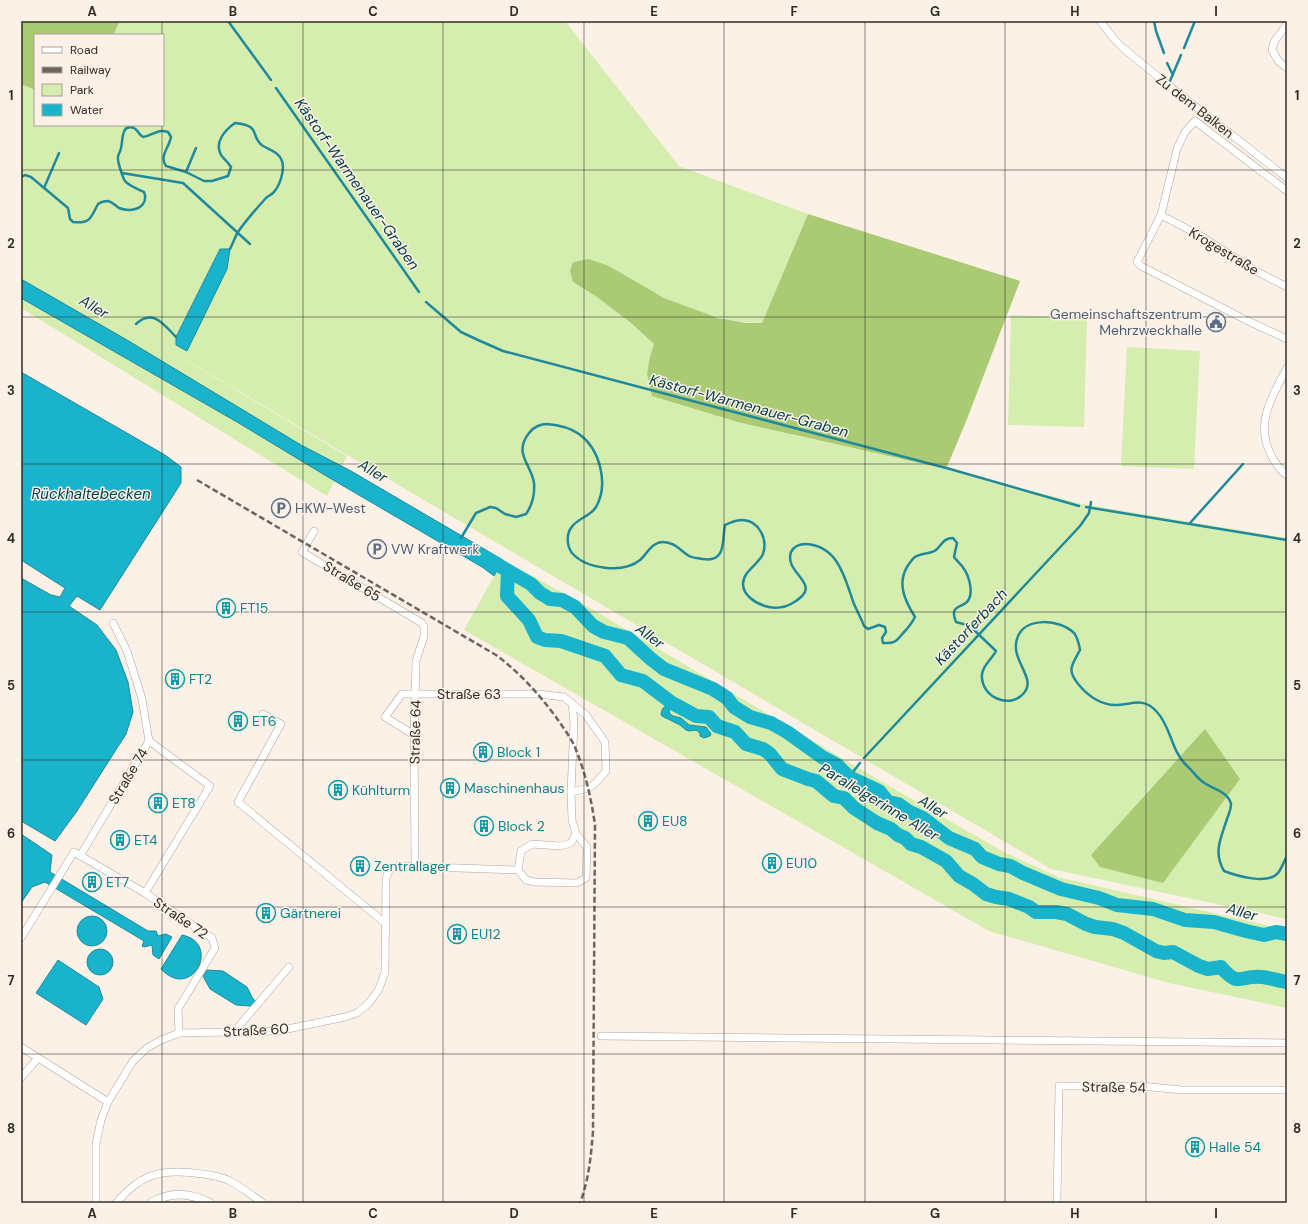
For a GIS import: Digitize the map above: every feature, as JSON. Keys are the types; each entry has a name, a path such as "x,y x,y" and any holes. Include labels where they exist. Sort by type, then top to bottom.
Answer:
{"street":[{"name":"Zu dem Balken","path":"1100,21 1114,39 1132,56 1287,178"},
{"name":"Zu dem Balken","path":"1103,21 1107,29"},
{"path":"1287,24 1274,42 1272,50 1279,62 1287,68"},
{"path":"1287,191 1195,121 1185,132 1177,149 1161,215 1136,262 1141,266 1246,320 1287,339"},
{"name":"Krogestraße","path":"1161,215 1199,235 1256,271 1287,287"},
{"path":"1287,368 1273,393 1265,422 1265,441 1273,459 1287,475"},
{"name":"Straße 65","path":"314,531 302,552 422,623"},
{"name":"Straße 74","path":"80,856 149,741 142,699 127,651 113,623"},
{"name":"Straße 64","path":"415,866 415,694 416,661 424,636 424,627 422,623"},
{"name":"Straße 63","path":"414,735 385,717 402,694 539,694 564,697 586,715 605,742 606,771 589,789 571,792"},
{"path":"572,703 574,722 571,792 572,820 576,834 587,847 586,878 578,883 535,882 526,880 518,870 521,852 532,844 560,846 571,843 576,834"},
{"path":"263,714 281,724 238,802 385,923"},
{"path":"145,893 210,786 149,741"},
{"path":"21,938 74,852 80,856"},
{"name":"Straße 72","path":"80,856 145,893 212,938 215,948 178,1009 179,1033"},
{"name":"Straße 60","path":"96,1203 96,1144 101,1120 108,1102 133,1061 147,1048 161,1040 179,1033 278,1031 345,1017 357,1013 375,996 383,981 386,961 385,886 388,872 392,868 399,866 415,866"},
{"path":"415,866 518,870"},
{"path":"234,1032 289,968"},
{"path":"601,1036 1287,1043"},
{"path":"21,1047 108,1102"},
{"path":"21,1078 38,1058"},
{"name":"Straße 54","path":"1057,1203 1059,1086 1140,1086 1182,1090 1287,1090"},
{"path":"116,1203 127,1190 140,1181 156,1173 175,1171 203,1174 229,1181 263,1203"},
{"path":"151,1203 170,1195 183,1194 195,1196 210,1203"}],"green space":[{"path":"21,21 120,21 114,34 34,34 34,90 21,84"},
{"path":"120,21 565,21 679,166 808,214 762,323 725,319 688,308 644,287 609,266 574,282 597,297 631,323 654,344 793,435 946,469 1083,504 1287,538 1287,919 1051,869 113,317 347,456 327,496 21,308 21,84 34,90 34,126 164,126 164,34 114,34"},
{"path":"808,214 1020,281 946,469 738,422 652,396 647,374 654,344 631,323 597,297 573,282 570,271 573,262 589,259 609,266 664,298 718,318 747,323 762,323"},
{"path":"1011,315 1087,318 1084,427 1008,425"},
{"path":"1127,347 1200,351 1194,469 1121,466"},
{"path":"503,560 580,602 872,776 1002,851 1058,877 1287,930 1287,1008 1169,983 989,931 464,630"},
{"path":"1205,729 1240,779 1163,883 1100,867 1091,855"}],"water":[{"path":"220,249 230,249 227,269 187,351 176,345 176,337"},
{"path":"21,279 127,340 301,445 351,471 503,560 494,576 482,567 237,422 21,298"},
{"name":"Rückhaltebecken","path":"21,372 165,455 181,467 181,483 100,610 77,596 69,606 97,625 116,650 128,682 133,712 126,734 77,811 55,841 21,821 21,578 51,595 60,597 65,588 21,560"},
{"path":"672,703 669,711 670,714 681,718 689,725 706,727 711,734 710,736 704,738 700,736 700,733 696,730 686,730 680,725 662,716 661,714 663,708"},
{"path":"21,834 52,855 50,872 148,931 156,931 158,936 166,934 172,937 159,959 153,955 152,945 142,946 144,941 45,882 32,887 21,903"},
{"path":"92,916 98,917 106,925 106,937 98,945 92,946 86,945 78,937 77,931 78,925 86,917"},
{"path":"182,935 194,940 200,948 201,958 198,967 192,975 183,979 172,977 161,969"},
{"path":"100,949 109,953 113,962 109,971 100,975 91,971 87,962 91,953"},
{"path":"58,960 99,987 103,999 86,1025 36,993"},
{"path":"207,970 223,971 247,987 253,999 257,1002 253,1008 250,1006 236,1005 210,989 203,976"}],"waterway":[{"name":"Kästorf-Warmenauer-Graben","path":"228,21 271,80"},
{"path":"1154,21 1164,53"},
{"path":"1184,48 1195,21"},
{"path":"1170,81 1181,55"},
{"path":"1167,63 1173,75"},
{"name":"Kästorf-Warmenauer-Graben","path":"276,88 419,292"},
{"path":"21,177 25,175 31,177 68,208 70,219 73,222 84,222 90,219 98,204 103,202 108,201 119,208 128,210 138,208 145,201 144,192 131,186 125,181 119,166 118,156 121,149 123,134 127,128 134,128 143,137 161,131 168,132 171,137 164,155 164,162 166,166 186,172 204,181 212,181 228,176 231,167 221,155 219,150 220,141 224,133 235,123 244,124 252,129 257,139 263,146 279,155 282,161 283,169 276,190 266,198 244,223 230,249"},
{"path":"186,172 196,148"},
{"path":"44,188 59,153"},
{"path":"122,173 183,183 250,244"},
{"name":"Kästorf-Warmenauer-Graben","path":"426,302 461,332 503,351 950,469 1079,506"},
{"path":"136,324 142,319 153,318 163,323 176,337"},
{"path":"461,538 476,513 490,507 496,508 505,514 516,517 526,514 532,503 534,483 524,458 524,440 537,426 547,424 564,427 579,434 586,440 597,458 602,478 600,498 596,507 569,531 568,537 569,547 572,553 586,563 595,566 615,568 633,564 640,560 653,546 663,542 674,545 691,557 711,559 720,554 725,525 738,520 749,521 758,527 764,542 763,554 761,558 748,571 744,579 743,584 745,592 750,598 761,605 775,608 791,604 801,597 805,591 805,585 790,560 791,552 795,547 802,544 817,546 833,557 839,565 864,626 868,629 879,625 885,627 886,632 882,638 883,643 892,643 897,640 915,617 905,599 902,586 904,573 907,567 915,557 934,551 945,540 953,538 957,543 954,557 966,572 969,579 971,592 967,602 956,609 954,616 956,622 967,625 973,629 996,651 984,668 982,674 983,682 991,695 1004,701 1018,698 1024,693 1027,687 1026,675 1017,654 1016,647 1017,639 1027,626 1034,623 1043,622 1068,628 1074,633 1079,643 1080,650 1071,671 1075,680 1083,689 1096,700 1106,704 1118,705 1138,702 1148,704 1162,718 1177,752 1186,765 1201,780 1227,796 1231,804 1231,808 1219,845 1219,858 1224,871 1260,879 1273,877 1281,869 1287,856"},
{"path":"1190,523 1243,464"},
{"name":"Kästorferbach","path":"864,758 1080,526 1089,513 1091,502"},
{"name":"Kästorf-Warmenauer-Graben","path":"1086,507 1287,540"},
{"name":"Aller","path":"484,557 531,584 540,593 550,599 562,600 575,607 593,626 604,632 628,638 664,669 713,689 727,698 734,707 750,717 771,723 787,732 822,757 837,765 849,777 879,791 888,802 898,804 908,811 923,818 949,838 975,849 982,857 999,864 1010,866 1061,889 1099,898 1117,905 1153,909 1185,920 1214,922 1264,935 1276,932 1287,934"},
{"name":"Parallelgerinne Aller","path":"508,571 507,596 529,620 537,637 545,640 561,641 605,656 621,675 643,681 672,703 696,716 709,717 717,726 735,732 746,744 763,749 770,754 782,769 816,781 834,796 844,798 854,808 877,823 891,829 911,844 921,847 946,861 959,876 986,894 1009,899 1029,907 1036,912 1056,912 1067,914 1095,927 1113,929 1124,933 1156,951 1164,953 1173,952 1199,966 1208,969 1221,967 1227,974 1237,979 1262,977 1287,982"},
{"name":"Kästorferbach","path":"849,777 860,763"}],"railway":[{"path":"197,480 496,655 521,676 542,700 556,717 574,745 587,784 595,825 593,1131 588,1176 580,1203"}],"place":[{"name":"Gemeinschaftszentrum Mehrzweckhalle","path":"1216,322"},
{"name":"HKW-West","path":"281,508"},
{"name":"VW Kraftwerk","path":"377,549"},
{"name":"FT15","path":"226,608"},
{"name":"FT2","path":"175,679"},
{"name":"ET6","path":"238,721"},
{"name":"Block 1","path":"483,752"},
{"name":"Maschinenhaus","path":"450,788"},
{"name":"Kühlturm","path":"338,790"},
{"name":"ET8","path":"158,803"},
{"name":"EU8","path":"648,821"},
{"name":"Block 2","path":"484,826"},
{"name":"ET4","path":"120,840"},
{"name":"EU10","path":"772,863"},
{"name":"Zentrallager","path":"360,866"},
{"name":"ET7","path":"92,882"},
{"name":"Gärtnerei","path":"266,913"},
{"name":"EU12","path":"457,934"},
{"name":"Halle 54","path":"1195,1147"}]}
